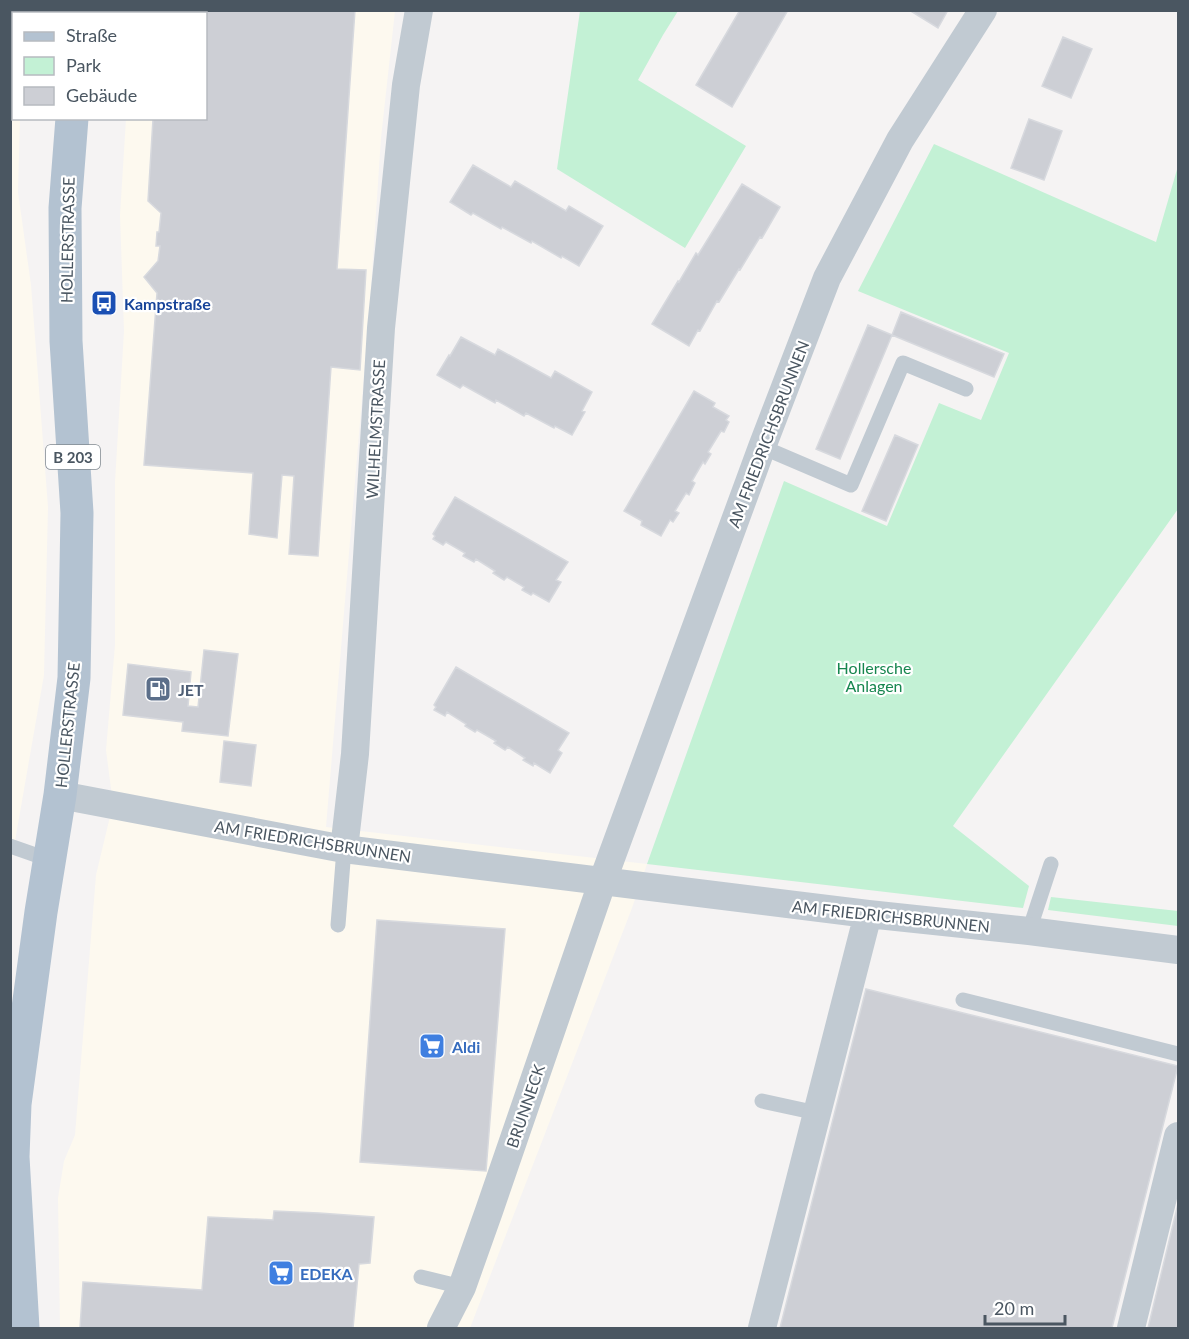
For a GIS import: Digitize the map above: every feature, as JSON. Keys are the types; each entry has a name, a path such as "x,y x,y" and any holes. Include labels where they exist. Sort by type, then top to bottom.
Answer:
{"main road":[{"name":"HOLLERSTRASSE","path":"23,1329 13,1156 15,1104 40,912 60,795 74,678 76,513 66,341 65,208 72,120"}],"street":[{"name":"WILHELMSTRASSE","path":"344,849 355,754 381,328 406,85 419,10"},
{"name":"AM FRIEDRICHSBRUNNEN","path":"603,880 762,447 827,278 900,140 983,10"},
{"name":"AM FRIEDRICHSBRUNNEN","path":"60,795 344,849 1179,950"},
{"name":"BRUNNECK","path":"441,1329 462,1287 603,880"},
{"path":"762,1329 868,914"},
{"path":"1131,1329 1179,1136"}],"lane":[{"path":"762,447 851,485 903,363 966,389"},
{"path":"10,846 50,860"},
{"path":"338,925 344,849"},
{"path":"1029,931 1051,864"},
{"path":"963,1000 1179,1054"},
{"path":"762,1101 817,1113"},
{"path":"421,1277 462,1287"}],"shaded area":[{"path":"30,10 29,12 12,12 12,120 20,120 18,192 31,285 48,507 44,675 11,864 10,11"},
{"path":"395,11 381,138 370,303 326,827 647,864 470,1328 60,1328 58,1198 64,1161 75,1135 96,875 113,804 106,750 115,645 115,482 124,331 120,215 126,120 207,120 207,12 141,12"}],"green space":[{"path":"580,11 678,11 638,80 746,146 685,248 557,169"},
{"name":"Hollersche Anlagen","path":"934,144 1156,242 1178,166 1178,509 953,826 1029,886 1023,908 647,864 784,481 887,526 939,403 981,420 1009,353 858,291"},
{"path":"1051,897 1178,911 1178,926 1048,910"}],"building":[{"path":"192,10 355,10 337,269 366,270 360,370 331,367 318,556 289,554 294,476 282,475 277,538 249,534 253,473 144,465 157,293 144,277 158,261 160,246 156,246 161,213 148,201 153,120 207,120 207,12 192,12"},
{"path":"740,10 788,10 732,107 696,85"},
{"path":"909,10 948,10 938,28"},
{"path":"1063,37 1092,49 1071,98 1042,86"},
{"path":"1029,119 1062,131 1044,180 1011,168"},
{"path":"473,165 511,187 515,181 566,211 569,206 603,226 579,266 473,213 471,215 450,202"},
{"path":"742,184 780,207 762,238 760,237 689,346 652,324"},
{"path":"901,312 1004,354 994,377 892,335"},
{"path":"868,325 892,335 840,459 816,449"},
{"path":"461,337 495,355 498,349 551,378 555,371 592,392 582,411 585,412 572,435 526,413 524,416 496,400 495,403 463,385 460,388 437,375"},
{"path":"694,391 715,403 713,407 729,416 726,420 729,422 724,432 721,431 708,452 711,454 705,464 703,462 692,481 695,483 689,495 686,493 675,511 679,513 673,522 670,520 661,536 641,525 642,521 624,511"},
{"path":"895,435 918,445 886,521 862,511"},
{"path":"455,497 568,562 556,580 561,582 549,602 522,590 524,587 507,577 504,580 493,573 495,571 476,559 474,562 463,556 465,553 446,542 443,545 433,539 435,536 433,534"},
{"name":"JET","path":"204,650 238,654 228,736 182,731 183,722 123,715 128,664 191,672 188,706 198,707"},
{"path":"456,667 569,733 558,750 562,753 550,773 534,763 533,766 523,760 525,758 508,747 505,750 494,743 496,741 477,730 475,732 447,712 445,716 434,710 436,707 434,705"},
{"path":"224,741 256,745 251,786 220,782"},
{"name":"Aldi","path":"377,920 505,929 486,1171 360,1162"},
{"path":"866,989 1178,1066 1112,1328 780,1328"},
{"path":"1178,1204 1178,1328 1148,1328"},
{"name":"EDEKA","path":"274,1211 374,1217 370,1263 359,1264 353,1328 80,1328 83,1282 202,1290 208,1217 273,1220"}],"place":[{"name":"Kampstraße","path":"104,303"},
{"name":"JET","path":"158,689"},
{"name":"Aldi","path":"432,1046"},
{"name":"EDEKA","path":"281,1273"}]}
